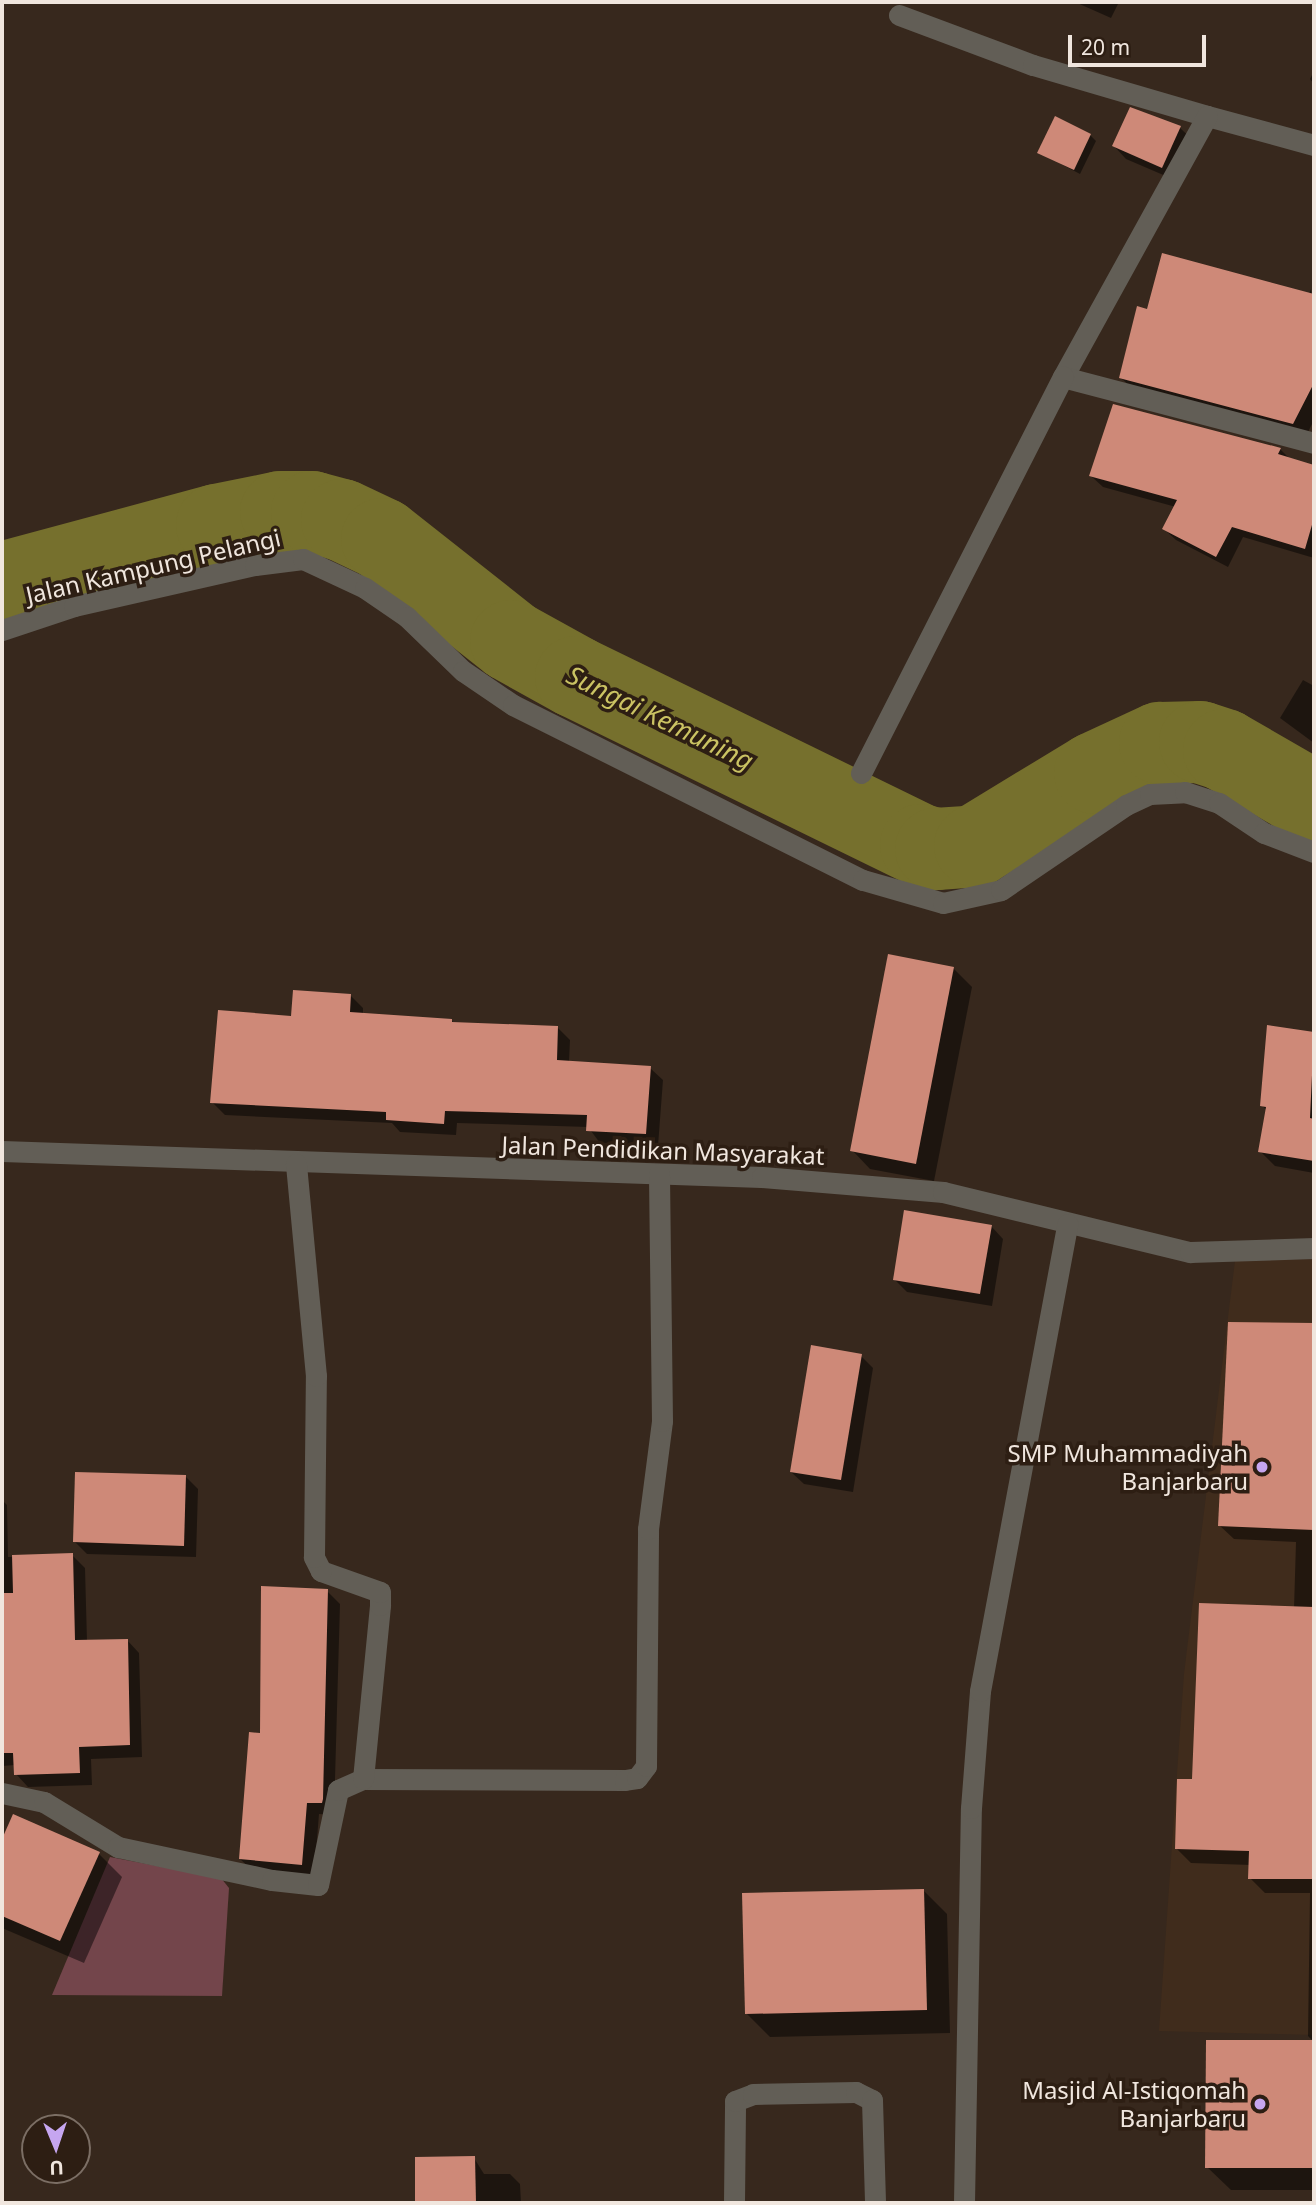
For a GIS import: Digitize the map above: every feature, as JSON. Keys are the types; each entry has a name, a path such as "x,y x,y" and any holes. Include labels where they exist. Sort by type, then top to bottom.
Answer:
{"street":[{"path":"900,15 1033,65 1314,145"},
{"path":"861,773 1063,377 1207,116"},
{"path":"1063,377 1314,443"},
{"name":"Jalan Kampung Pelangi","path":"2,630 74,606 255,565 303,559 365,588 407,617 463,671 513,705 863,880 943,903 1001,890 1126,805 1150,794 1185,792 1219,803 1264,833 1314,852"},
{"name":"Jalan Pendidikan Masyarakat","path":"2,1151 296,1164 762,1177 943,1192 1190,1252 1314,1248"},
{"path":"296,1164 316,1376 314,1557 321,1571 380,1592 363,1779"},
{"path":"2,1793 44,1802 118,1847 272,1880 318,1885 338,1790 363,1779 637,1778 646,1766 648,1528 662,1421 659,1174"},
{"path":"964,2203 971,1808 979,1691 1067,1224"},
{"path":"734,2203 735,2101 753,2094 856,2092 872,2099 875,2203"}],"shaded area":[{"name":"SMP Muhammadiyah Banjarbaru","path":"1314,1259 1314,2035 1159,2031 1184,1674 1235,1261"},
{"path":"110,1857 221,1878 229,1888 222,1996 52,1995"}],"building":[{"path":"1130,107 1181,126 1162,168 1112,146"},
{"path":"1055,116 1091,134 1074,170 1037,153"},
{"path":"1162,253 1314,294 1314,383 1293,424 1119,378 1137,306 1147,309"},
{"path":"1113,404 1281,448 1278,454 1314,465 1314,518 1305,549 1232,527 1216,557 1162,529 1177,500 1089,476"},
{"path":"888,954 954,967 916,1164 850,1151"},
{"path":"293,990 351,994 350,1012 452,1019 452,1022 558,1026 557,1060 651,1066 646,1134 586,1131 587,1115 445,1111 444,1124 386,1120 386,1112 210,1103 218,1010 291,1016"},
{"path":"1267,1025 1314,1032 1310,1118 1314,1119 1314,1161 1258,1152 1266,1107 1260,1106"},
{"path":"904,1210 992,1225 980,1294 893,1280"},
{"path":"1228,1322 1314,1323 1314,1530 1218,1526"},
{"path":"811,1345 862,1354 841,1480 790,1472"},
{"path":"75,1472 186,1475 184,1546 73,1542"},
{"path":"73,1553 75,1640 128,1639 130,1745 79,1747 80,1773 14,1775 13,1753 2,1753 2,1593 13,1593 12,1555"},
{"path":"261,1586 328,1589 323,1799 322,1803 307,1803 302,1865 239,1859 249,1732 260,1733"},
{"path":"1199,1603 1314,1607 1314,1879 1248,1879 1249,1851 1175,1849 1177,1779 1192,1779"},
{"path":"13,1814 100,1852 60,1941 2,1916 2,1839"},
{"path":"924,1889 927,2010 745,2014 742,1893"},
{"name":"Masjid Al-Istiqomah Banjarbaru","path":"1206,2040 1314,2040 1314,2168 1205,2168"},
{"path":"475,2156 476,2203 415,2203 415,2157"}],"waterway":[{"name":"Sungai Kemuning","path":"2,583 217,525 281,512 312,512 342,520 382,539 511,641 576,677 921,845 936,849 975,846 1095,773 1160,743 1200,742 1224,750 1314,802"}],"place":[{"name":"SMP Muhammadiyah Banjarbaru","path":"1262,1467"},
{"name":"Masjid Al-Istiqomah Banjarbaru","path":"1260,2104"}]}
